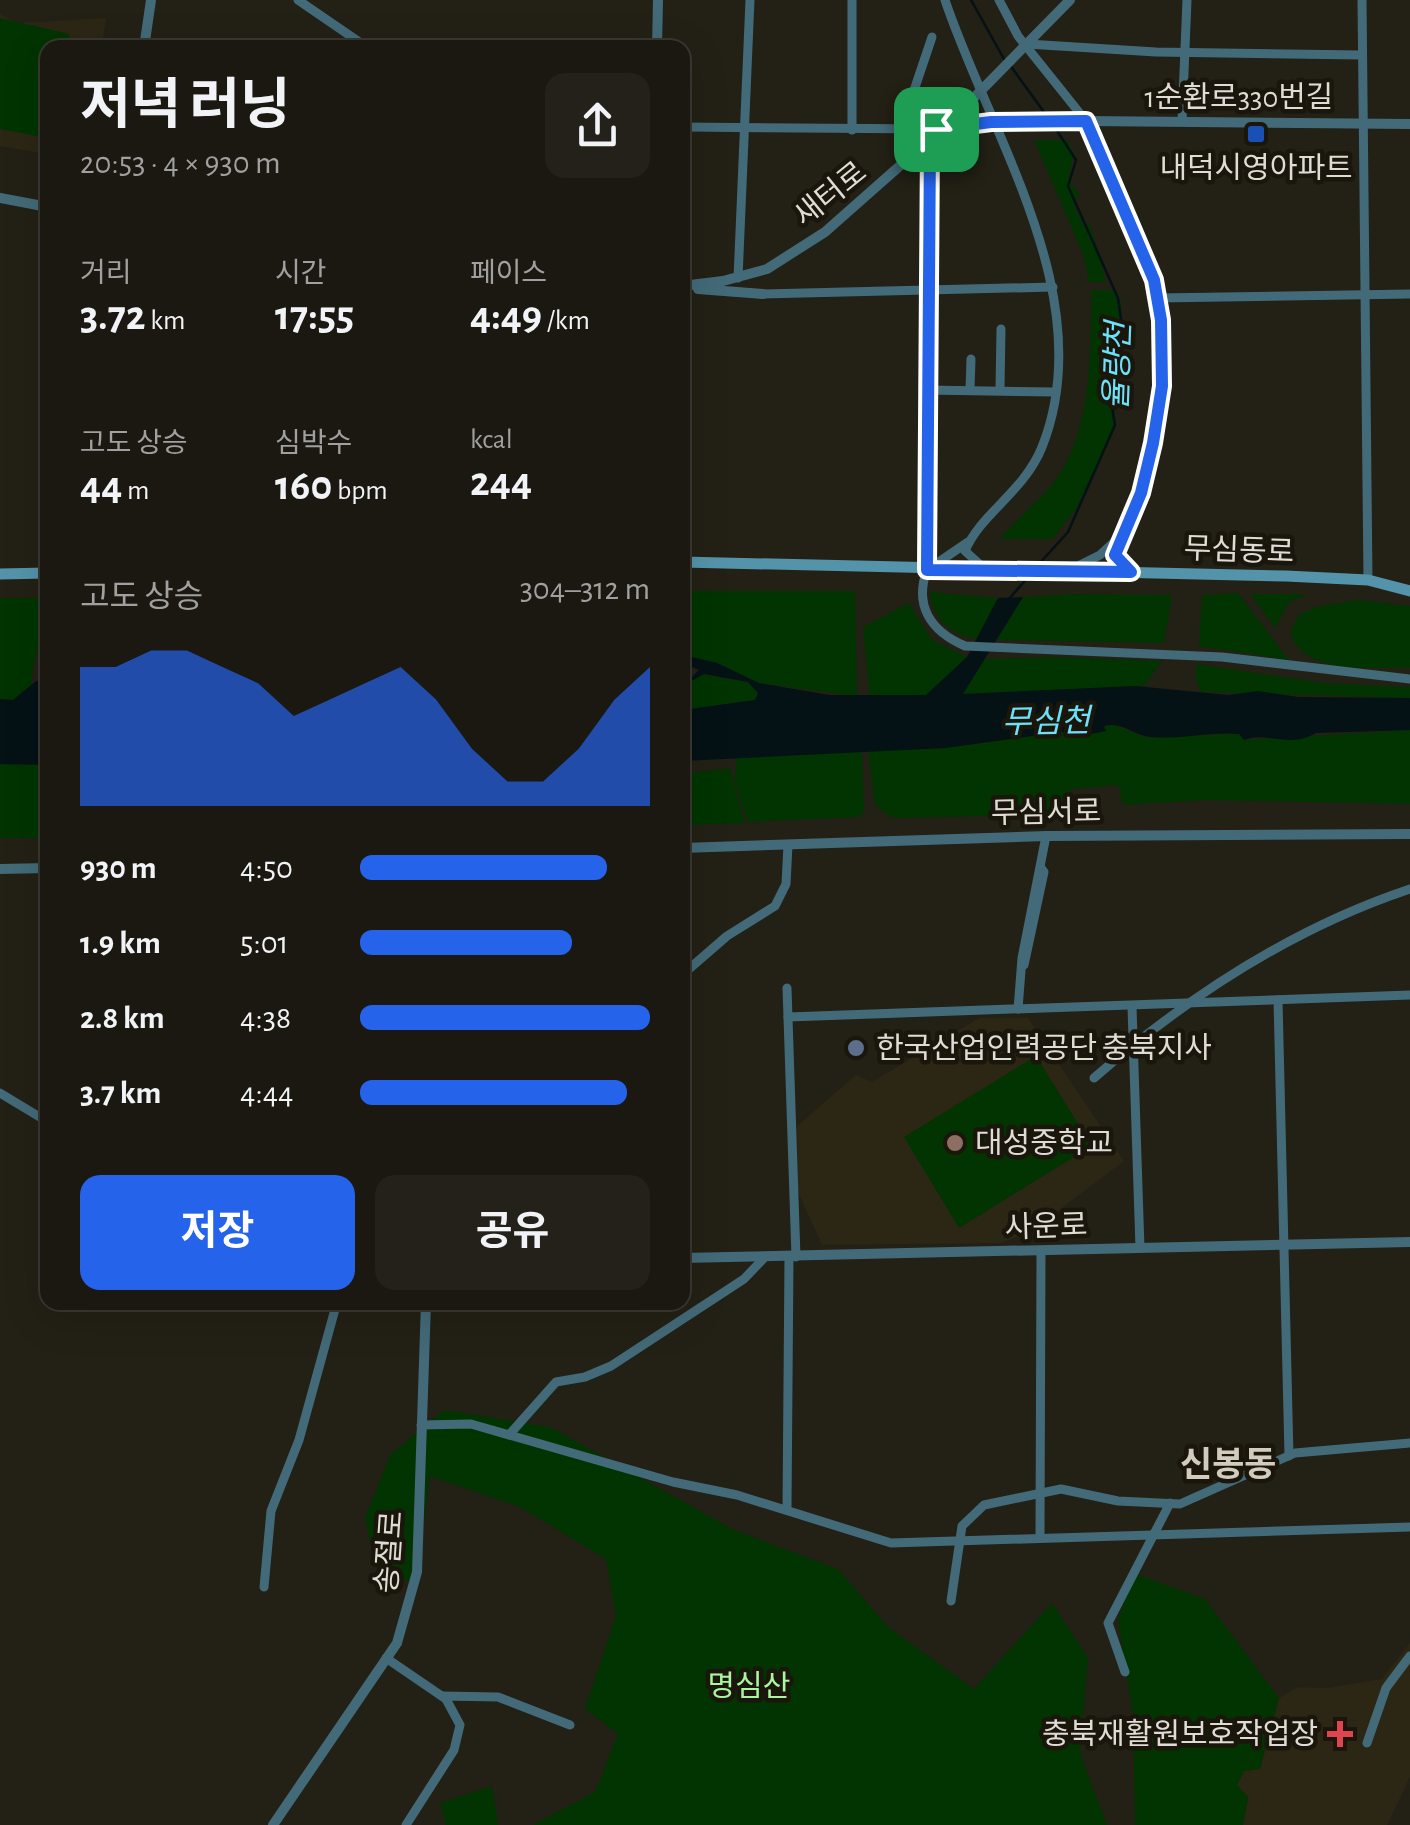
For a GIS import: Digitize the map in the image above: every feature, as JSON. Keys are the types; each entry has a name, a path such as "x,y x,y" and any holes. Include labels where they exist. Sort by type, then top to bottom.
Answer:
{"main road":[{"path":"690,562 985,569"},
{"name":"무심동로","path":"985,569 1368,580 1410,591"},
{"path":"0,574 40,574"}],"street":[{"path":"145,40 151,0"},
{"path":"299,0 356,40"},
{"path":"657,40 658,0"},
{"path":"738,278 750,0"},
{"path":"852,0 852,130"},
{"path":"945,0 1053,286 1055,392 1048,430 1013,495 965,551 985,569"},
{"path":"999,0 1024,48 1086,121 1158,298 1161,398 1141,493 1123,529 1116,560 1131,572"},
{"path":"1182,121 1186,0"},
{"path":"1362,0 1368,580"},
{"name":"새터로","path":"690,286 762,271 846,217 930,140 936,129 954,118 1064,3"},
{"path":"901,130 932,37"},
{"path":"1024,48 1362,55"},
{"name":"1순환로330번길","path":"936,129 991,122 1068,121 1410,124"},
{"path":"690,127 936,129"},
{"path":"930,140 927,570 920,589 926,615 949,639 965,646 994,650 1222,657 1410,679"},
{"path":"0,198 40,206"},
{"path":"762,271 753,284 762,294"},
{"path":"690,288 762,294 1053,286"},
{"path":"1158,298 1410,294"},
{"path":"1000,389 1001,329"},
{"path":"970,389 971,359"},
{"path":"926,390 1055,392"},
{"path":"1065,572 1100,555 1123,529"},
{"path":"927,570 974,538"},
{"name":"무심서로","path":"690,848 1046,836 1410,834"},
{"path":"1018,1009 1025,941 1046,836"},
{"path":"690,968 727,936 774,906 786,884 788,844"},
{"path":"0,869 40,868"},
{"path":"1094,1078 1132,1045 1286,939 1410,890"},
{"path":"787,988 793,1257 787,1510"},
{"path":"788,1018 1410,995"},
{"path":"1278,1000 1289,1456"},
{"path":"1132,1006 1140,1248"},
{"path":"0,1092 40,1117"},
{"name":"사운로","path":"690,1258 1410,1242"},
{"path":"1040,1538 1041,1252"},
{"path":"509,1435 556,1382 586,1377 612,1366 744,1279 765,1257"},
{"path":"264,1587 271,1510 299,1440 336,1310"},
{"name":"송절로","path":"273,1825 397,1643 415,1590 426,1310"},
{"path":"421,1425 471,1424 787,1510 892,1543 1410,1527"},
{"path":"951,1601 962,1526 976,1509 1042,1490 1170,1503 1194,1500 1241,1474 1289,1456 1354,1445 1410,1444"},
{"path":"1125,1672 1108,1623 1170,1503"},
{"path":"1367,1743 1386,1688 1410,1656"},
{"path":"386,1658 442,1696 458,1715 459,1737 406,1825"},
{"path":"442,1696 491,1695 570,1725"}],"shaded area":[{"path":"0,14 17,23 106,18 103,40 40,40 40,153 0,146"},
{"name":"대성중학교","path":"979,1018 1028,1018 1124,1161 1030,1232 1001,1243 822,1245 798,1192 797,1126 856,1075 872,1082"},
{"name":"충북재활원보호작업장","path":"1410,1643 1410,1777 1387,1825 1243,1825 1248,1798 1237,1785 1244,1771 1260,1769 1279,1698 1298,1687 1327,1688 1382,1679"}],"green space":[{"path":"0,18 69,34 68,40 40,40 40,137 0,129"},
{"path":"1034,140 1067,140 1074,154 1068,181 1079,193 1074,207 1087,231 1087,223 1091,226 1106,282 1089,282 1083,254"},
{"path":"1091,290 1116,290 1116,301 1121,301 1119,364 1115,366 1112,360 1108,401 1115,426 1076,509 1052,539 1000,539 1053,484 1070,455 1084,410"},
{"path":"690,591 855,591 857,696 759,683 717,663 690,657"},
{"path":"930,592 998,598 977,639 944,624"},
{"path":"1238,593 1289,660 1199,646 1202,595"},
{"path":"1250,594 1307,594 1289,602 1275,628"},
{"path":"1172,595 1164,643 997,640 1023,597"},
{"path":"0,598 40,598 40,639 32,684 13,700 0,699"},
{"path":"1359,600 1410,606 1410,668 1325,663 1298,647 1290,633 1299,614 1320,606"},
{"path":"909,603 932,640 967,657 927,695 870,697 863,627"},
{"path":"985,659 1162,661 1144,686 961,694"},
{"path":"1196,664 1324,683 1410,687 1410,698 1201,692"},
{"path":"699,674 748,682 758,693 755,700 690,709 690,681"},
{"path":"1111,724 1145,737 1239,734 1244,740 1410,730 1410,804 1206,800 1123,805 1118,785 1071,789 1070,810 1063,814 903,818 891,817 875,805 868,750 945,748 1084,729 1092,734"},
{"path":"862,751 864,811 859,817 748,822 735,782 736,758"},
{"path":"0,764 40,765 40,838 0,838"},
{"path":"730,768 745,823 690,825 690,773"},
{"path":"1036,1056 1092,1146 959,1228 904,1137"},
{"name":"명심산","path":"444,1410 550,1427 734,1530 838,1569 888,1627 974,1689 1052,1603 1088,1658 1080,1753 1107,1825 533,1825 595,1792 618,1734 585,1709 616,1616 606,1559 520,1507 430,1476 416,1581 379,1578 365,1518 390,1455"},
{"path":"1133,1573 1205,1599 1279,1698 1260,1769 1244,1771 1237,1785 1248,1797 1243,1825 1135,1825 1133,1715 1118,1621"},
{"path":"492,1786 498,1825 446,1825 440,1803"}],"water":[{"name":"무심천","path":"1023,597 963,694 1135,686 1228,695 1258,691 1298,697 1410,698 1410,730 1316,733 1297,740 1244,740 1239,734 1228,733 1150,737 1110,725 1104,726 1106,731 1091,734 1084,729 945,748 690,761 690,709 755,700 758,693 748,682 704,674 690,682 699,670 690,666 690,657 717,663 759,683 829,695 926,695 967,657 998,598"},
{"path":"40,680 40,765 0,764 0,699 13,700"}],"waterway":[{"name":"율량천","path":"971,0 1004,59"},
{"name":"율량천","path":"1010,65 1049,119"},
{"name":"율량천","path":"1038,565 1068,532 1115,425 1111,400 1122,327 1118,298 1068,186 1076,160 1054,126"},
{"name":"율량천","path":"1009,599 1030,575"}],"place":[{"name":"내덕시영아파트","path":"1256,134"},
{"name":"한국산업인력공단 충북지사","path":"856,1048"},
{"name":"대성중학교","path":"955,1143"},
{"name":"충북재활원보호작업장","path":"1340,1734"}],"district":[{"name":"신봉동","path":"1228,1464"}],"route":[{"path":"1086,121 1154,280 1161,320 1162,386 1153,443 1141,493 1115,555 1131,572 927,570 930,140 936,129 991,122 1086,121"}]}
